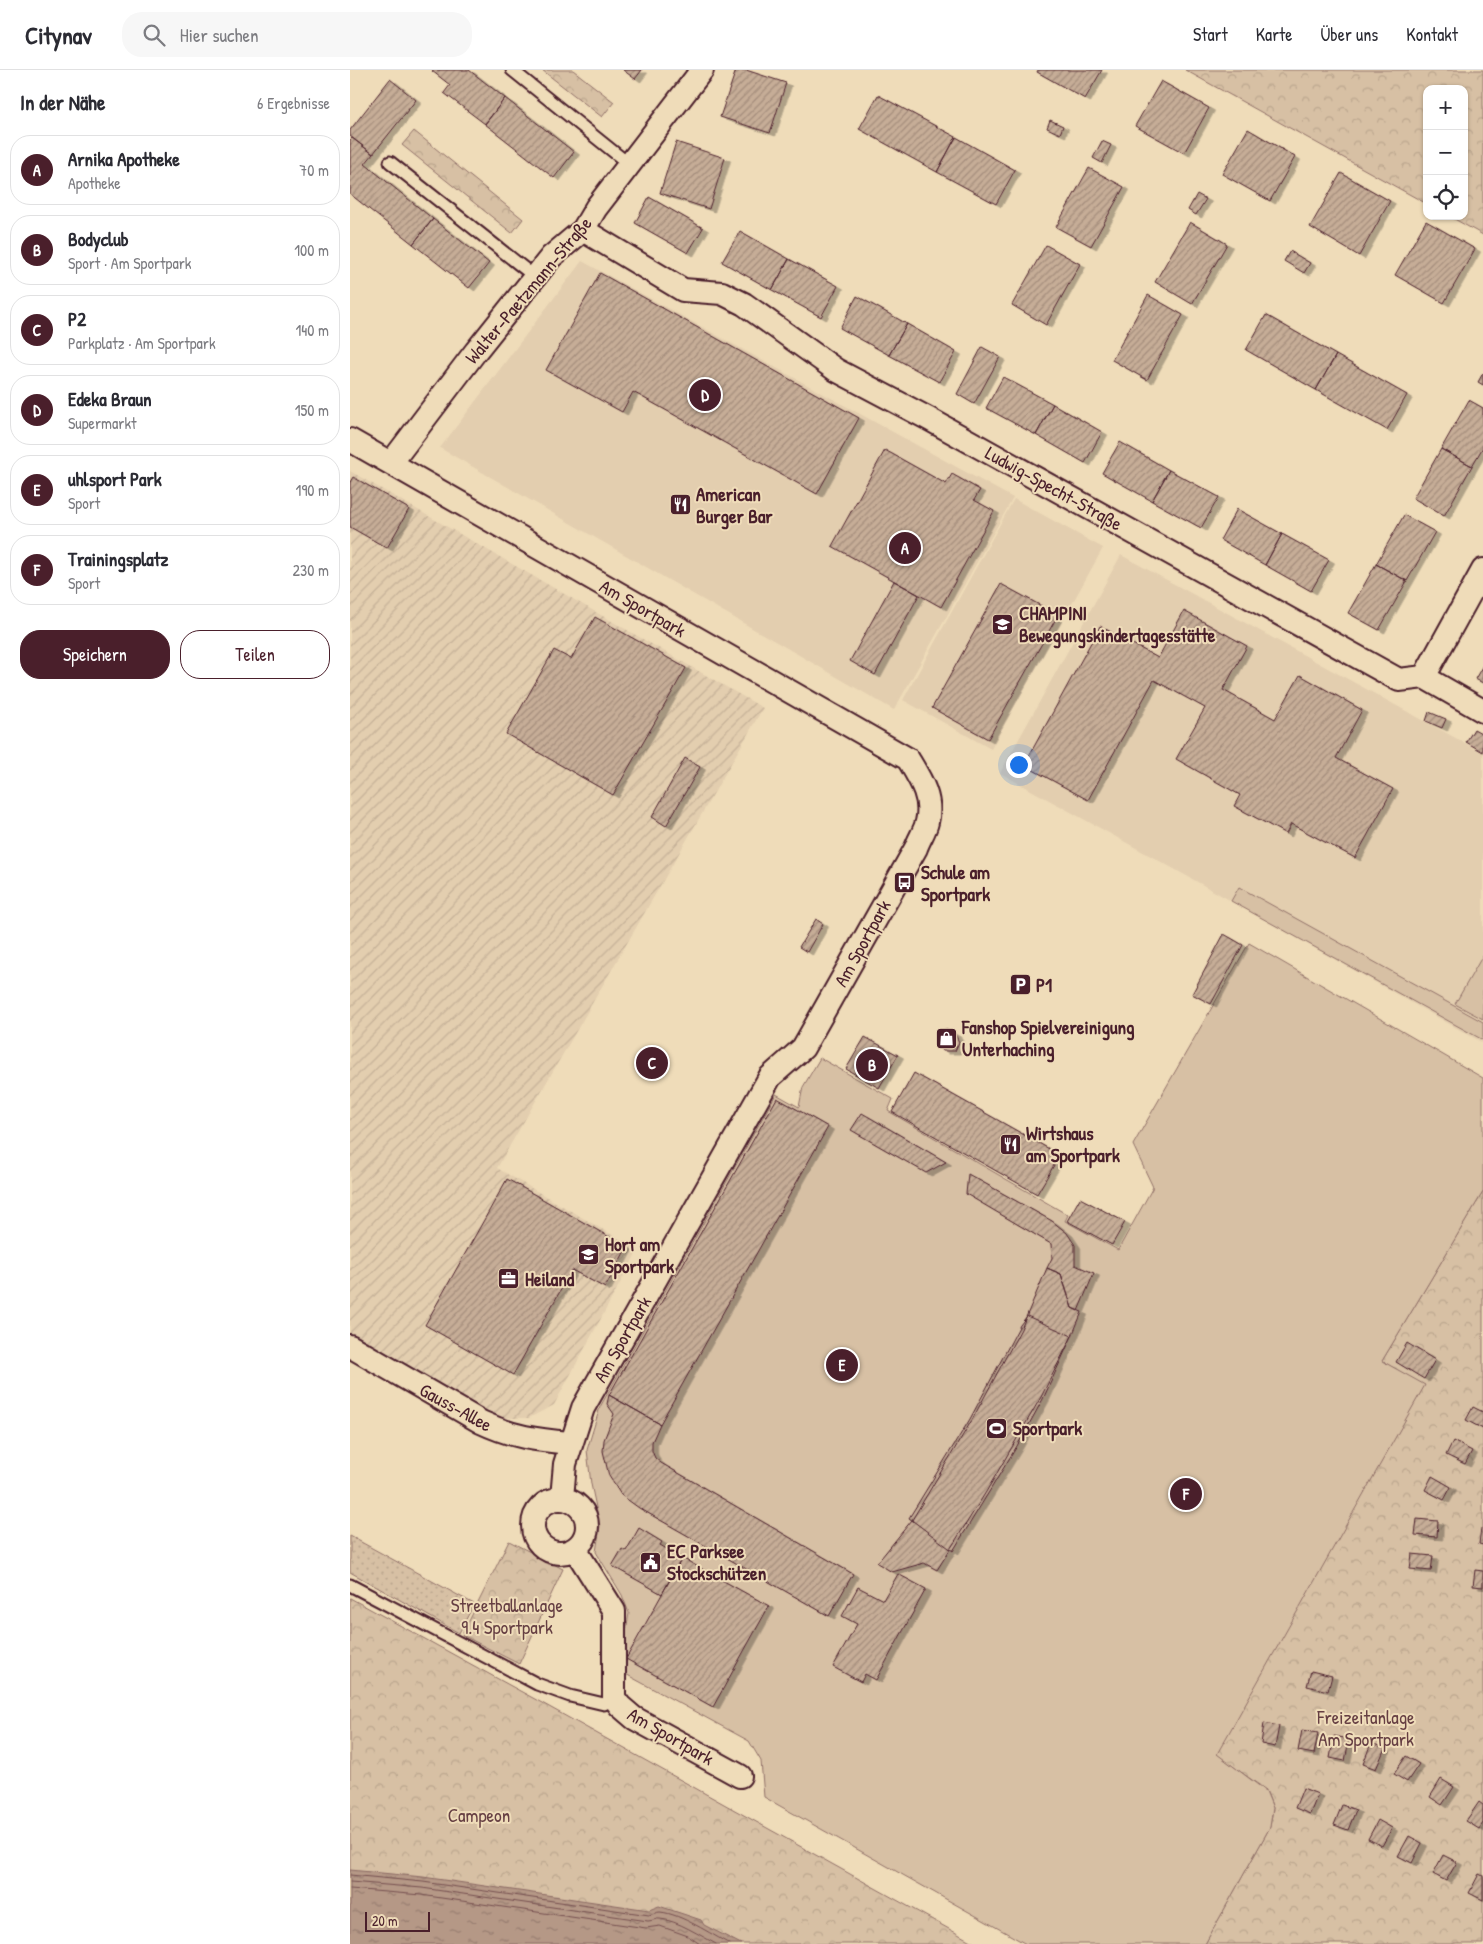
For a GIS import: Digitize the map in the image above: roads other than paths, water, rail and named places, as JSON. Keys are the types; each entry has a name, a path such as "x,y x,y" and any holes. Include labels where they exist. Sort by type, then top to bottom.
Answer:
{"street":[{"name":"Walter-Paetzmann-Straße","path":"391,463 551,256 583,230 596,208 702,70"},
{"name":"Ludwig-Specht-Straße","path":"583,230 683,290 722,292 744,304 782,329 836,370 936,422 1399,680 1424,677"},
{"name":"Am Sportpark","path":"350,440 908,759 924,784 928,797 927,821 916,848 803,1048 770,1077 583,1408 570,1443 565,1464 562,1498"},
{"path":"1483,570 1424,677 1483,711"},
{"name":"Gauss-Allee","path":"350,1346 481,1422 504,1433 570,1443"},
{"path":"562,1498 574,1503 584,1512 587,1526 584,1538 575,1549 559,1553 548,1550 535,1537 532,1524 537,1511 547,1502 562,1498"},
{"name":"Am Sportpark","path":"575,1549 614,1611 614,1698 634,1718 740,1776"}],"lane":[{"path":"512,70 630,165"},
{"path":"390,162 534,278"},
{"path":"350,1585 537,1684 570,1696 604,1704 614,1698"}],"water":[{"path":"350,1870 423,1877 649,1910 659,1906 701,1920 704,1925 741,1944 350,1944"}],"place":[{"name":"Edeka Braun","path":"705,395"},
{"name":"American Burger Bar","path":"680,505"},
{"name":"Arnika Apotheke","path":"905,548"},
{"name":"CHAMPINI Bewegungskindertagesstätte","path":"1003,624"},
{"name":"Schule am Sportpark","path":"905,883"},
{"name":"P1","path":"1020,985"},
{"name":"Fanshop Spielvereinigung Unterhaching","path":"946,1038"},
{"name":"P2","path":"652,1063"},
{"name":"Bodyclub","path":"872,1065"},
{"name":"Wirtshaus am Sportpark","path":"1010,1144"},
{"name":"Hort am Sportpark","path":"589,1255"},
{"name":"Heiland","path":"509,1279"},
{"name":"uhlsport Park","path":"842,1365"},
{"name":"Sportpark","path":"997,1428"},
{"name":"Trainingsplatz","path":"1186,1494"},
{"name":"EC Parksee Stockschützen","path":"651,1562"}],"park label":[{"name":"Streetballanlage 9.4 Sportpark","path":"507,1616"},
{"name":"Freizeitanlage Am Sportpark","path":"1366,1728"},
{"name":"Campeon","path":"479,1815"}]}
